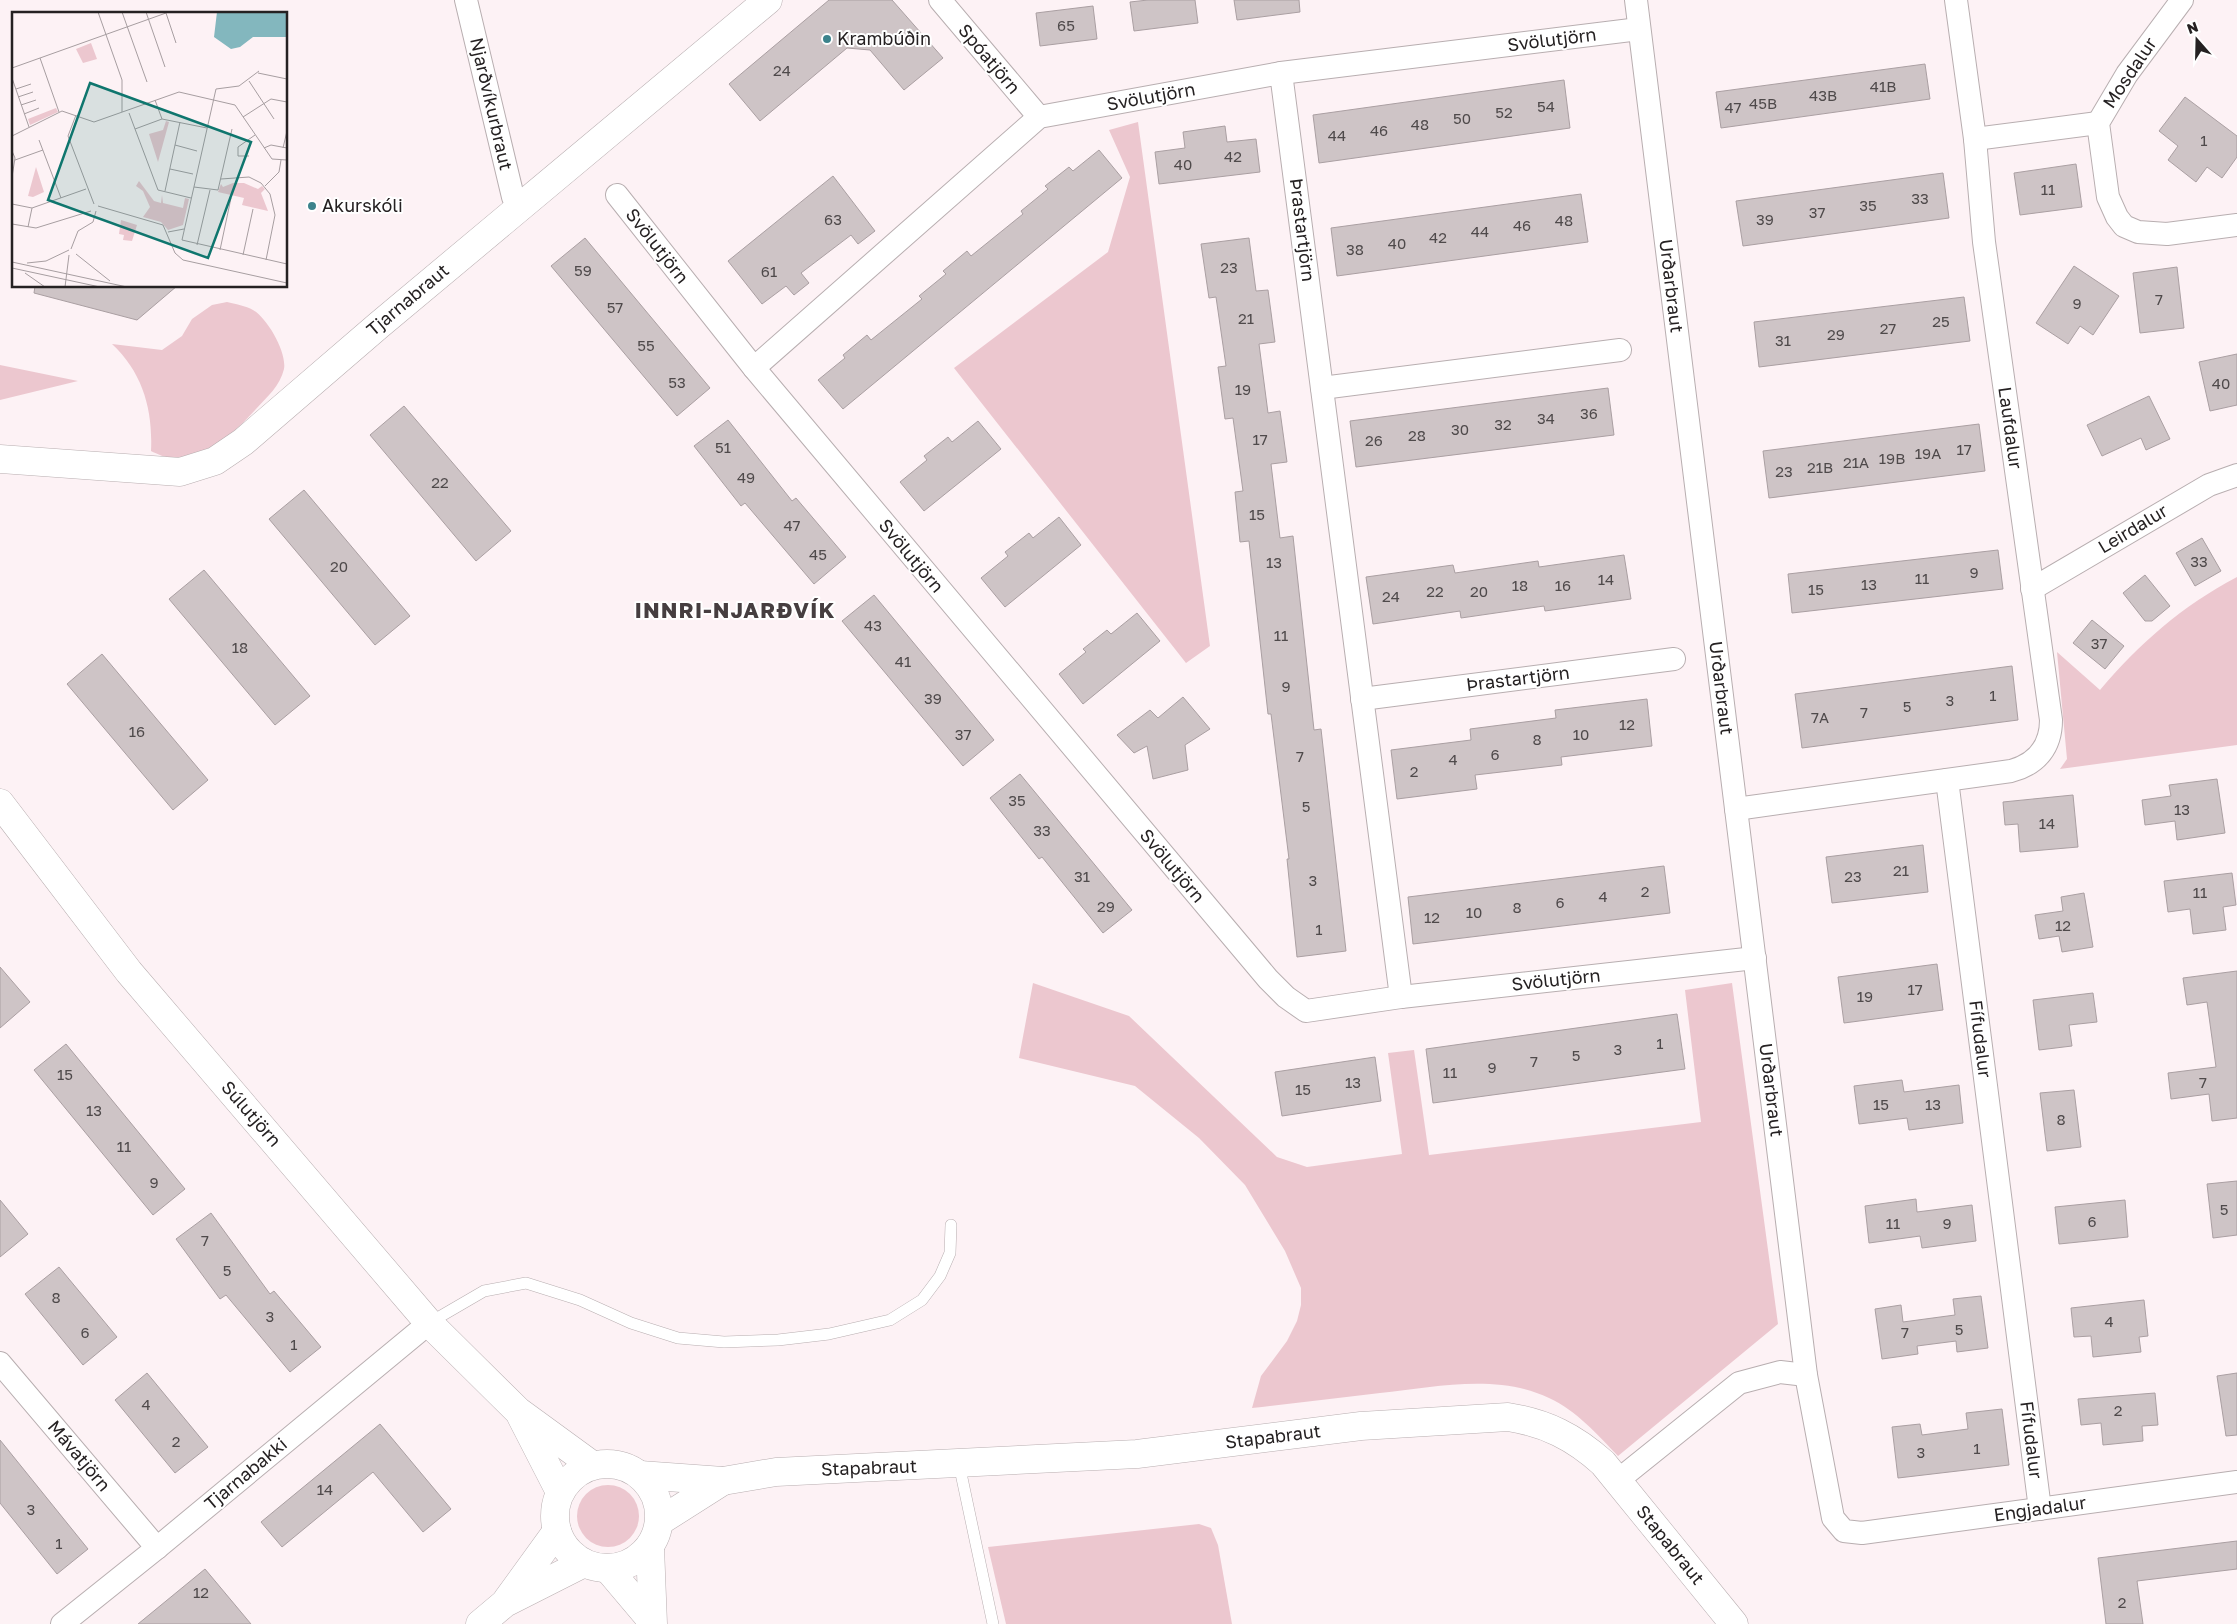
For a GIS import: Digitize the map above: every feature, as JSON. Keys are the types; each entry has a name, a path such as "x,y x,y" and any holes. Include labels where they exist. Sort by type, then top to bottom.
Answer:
{"street":[{"name":"Njarðvíkurbraut","path":"466,0 513,197 518,208"},
{"name":"Tjarnabraut","path":"0,459 180,472 215,461 243,442 518,208 553,181 768,0"},
{"name":"Spóatjörn","path":"940,0 1039,117"},
{"name":"Urðarbraut","path":"1636,0 1806,1375 1834,1518 1844,1531"},
{"name":"Laufdalur","path":"1947,780 2021,769 2038,757 2049,740 2051,720 1984,242 1975,138 1956,0"},
{"name":"Mosdalur","path":"2182,0 2127,74 2098,123 2108,197 2117,217 2124,226 2138,232 2167,234 2237,225"},
{"name":"Svölutjörn","path":"1039,117 1281,73 1639,29"},
{"name":"Þrastartjörn","path":"1281,73 1401,997"},
{"path":"754,368 1039,117"},
{"name":"Mosdalur","path":"1975,138 2098,123"},
{"name":"Svölutjörn","path":"617,195 754,368 1028,696 1274,985 1306,1011 1401,997 1755,958"},
{"path":"1322,388 1620,350"},
{"name":"Leirdalur","path":"2032,589 2208,485 2237,475"},
{"name":"Þrastartjörn","path":"1362,699 1674,659"},
{"path":"1736,809 1947,780"},
{"name":"Fífudalur","path":"1947,780 2040,1509"},
{"name":"Súlutjörn","path":"0,803 129,972 429,1323 518,1411 592,1466"},
{"name":"Tjarnabakki","path":"62,1624 429,1323"},
{"name":"Mávatjörn","path":"0,1363 157,1548"},
{"path":"1617,1481 1739,1383 1780,1372 1806,1375"},
{"name":"Súlutjörn","path":"518,1411 560,1492"},
{"name":"Stapabraut","path":"640,1475 723,1481 776,1472 1137,1454 1361,1426 1508,1417 1548,1426 1566,1435 1591,1453 1617,1481 1734,1624"},
{"name":"Stapabraut","path":"560,1492 574,1476 592,1466 609,1463 625,1466 640,1475 652,1488 658,1503 660,1521 723,1481"},
{"name":"Engjadalur","path":"1844,1531 1862,1533 2237,1482"},
{"path":"560,1492 556,1504 556,1531 562,1544 572,1555 596,1566 653,1623"},
{"path":"505,1603 596,1566 624,1566 639,1558 650,1546 657,1534 660,1521"},
{"path":"480,1624 505,1603 556,1531"},
{"path":"650,1546 653,1623"}],"lane":[{"path":"429,1323 484,1291 526,1283 580,1300 631,1323 678,1338 724,1342 829,1334 890,1320 922,1300 940,1276 950,1253 950,1225"},
{"path":"959,1464 993,1624"}],"shaded area":[{"path":"1138,122 1210,646 1186,663 954,368 1108,252 1130,177 1109,130"},
{"path":"227,302 253,310 270,328 279,345 284,362 284,369 279,381 269,396 239,427 209,449 186,457 173,458 151,451 150,421 144,393 131,367 112,344 162,350 182,336 192,319 212,305"},
{"path":"0,365 78,381 0,400"},
{"path":"2237,577 2237,745 2060,769 2067,759 2057,652 2100,690 2146,641 2198,600"},
{"path":"1033,983 1129,1016 1277,1157 1307,1167 1402,1154 1388,1053 1414,1050 1429,1155 1701,1122 1685,990 1732,983 1778,1324 1618,1456 1569,1409 1529,1390 1509,1386 1487,1384 1444,1385 1252,1408 1261,1376 1287,1341 1297,1321 1301,1305 1301,1288 1285,1251 1245,1185 1199,1138 1135,1086 1019,1058"},
{"path":"602,1485 614,1485 630,1494 637,1504 639,1516 637,1528 630,1538 614,1547 602,1547 591,1542 582,1533 577,1522 577,1510 582,1499 591,1490"},
{"path":"1199,1524 1211,1528 1218,1545 1232,1624 1006,1624 988,1547"}],"building":[{"path":"829,0 892,0 943,58 904,90 870,50 847,48 760,121 729,84"},
{"path":"1195,0 1198,23 1134,31 1130,2"},
{"path":"1234,0 1299,0 1300,12 1237,20"},
{"path":"1093,6 1097,39 1040,46 1036,13"},
{"path":"1925,64 1930,99 1721,128 1716,92"},
{"path":"1564,80 1570,128 1319,163 1313,115"},
{"path":"2185,97 2237,136 2237,157 2222,178 2207,167 2196,182 2168,160 2178,146 2159,131"},
{"path":"1225,126 1227,142 1256,139 1260,172 1159,184 1155,152 1185,148 1183,132"},
{"path":"1099,150 1122,178 843,409 818,380 845,358 843,355 867,335 871,340 922,299 919,296 946,274 943,271 967,251 971,256 1023,214 1021,211 1048,189 1045,186 1069,167 1073,171"},
{"path":"2076,164 2082,207 2020,215 2014,173"},
{"path":"1943,173 1949,218 1743,246 1736,201"},
{"path":"833,176 875,231 858,244 851,235 801,273 809,283 794,295 786,286 762,304 728,261"},
{"path":"1581,194 1588,242 1337,276 1331,228"},
{"path":"585,238 710,388 677,416 551,266"},
{"path":"1249,238 1256,291 1268,290 1275,342 1259,344 1268,413 1280,411 1287,462 1271,464 1280,538 1293,536 1314,730 1321,729 1346,951 1297,957 1287,859 1289,859 1271,714 1268,714 1249,541 1240,542 1235,492 1243,491 1233,418 1225,419 1218,367 1226,366 1216,297 1209,298 1201,244"},
{"path":"2074,266 2119,296 2093,335 2080,326 2068,344 2036,323"},
{"path":"2177,267 2184,328 2140,333 2133,273"},
{"path":"35,288 175,288 137,320 34,293"},
{"path":"1964,297 1970,341 1759,367 1754,322"},
{"path":"2237,354 2237,405 2210,411 2199,362"},
{"path":"1608,388 1614,435 1356,467 1350,421"},
{"path":"2149,396 2170,439 2146,450 2141,438 2102,456 2087,425"},
{"path":"404,406 511,531 476,561 370,435"},
{"path":"728,420 792,501 796,498 846,557 814,584 745,503 741,506 694,446"},
{"path":"978,421 1001,449 924,511 900,482 927,460 924,456 948,437 952,442"},
{"path":"1979,424 1985,471 1769,498 1763,451"},
{"path":"304,490 410,616 375,645 269,519"},
{"path":"1059,517 1081,545 1005,607 981,578 1008,556 1005,552 1029,533 1033,538"},
{"path":"2202,538 2221,571 2195,586 2176,553"},
{"path":"1998,550 2003,589 1792,613 1788,574"},
{"path":"1624,555 1631,599 1545,611 1544,606 1461,618 1460,611 1373,624 1366,577 1453,565 1455,573 1538,561 1539,567"},
{"path":"204,570 310,696 275,725 169,599"},
{"path":"2145,575 2170,606 2152,621 2145,621 2123,593"},
{"path":"874,595 994,740 963,766 842,621"},
{"path":"1137,613 1160,641 1083,704 1059,674 1086,652 1083,649 1107,630 1111,634"},
{"path":"2092,620 2124,646 2105,669 2073,643"},
{"path":"102,654 208,780 173,810 67,684"},
{"path":"2012,666 2018,720 1802,748 1795,694"},
{"path":"1183,697 1210,729 1185,745 1188,770 1153,779 1147,746 1134,753 1117,735 1150,710 1158,718"},
{"path":"1647,699 1652,746 1561,757 1562,765 1475,775 1477,789 1397,799 1391,750 1471,740 1470,729 1556,718 1555,710"},
{"path":"1020,774 1132,910 1103,933 1042,857 1039,859 990,798"},
{"path":"2217,779 2225,833 2177,840 2175,821 2145,825 2142,800 2171,796 2169,785"},
{"path":"2073,795 2078,847 2020,852 2018,824 2005,825 2003,802"},
{"path":"1923,845 1928,892 1832,903 1826,857"},
{"path":"1664,866 1670,913 1413,944 1408,897"},
{"path":"2232,873 2236,905 2223,907 2226,930 2193,934 2190,909 2168,912 2164,881"},
{"path":"2084,893 2093,947 2062,952 2059,936 2039,939 2035,915 2063,911 2061,897"},
{"path":"1937,964 1943,1010 1844,1023 1838,977"},
{"path":"0,967 30,1002 0,1028"},
{"path":"2237,971 2237,1118 2212,1121 2209,1094 2171,1099 2168,1073 2216,1067 2207,1002 2187,1005 2183,978"},
{"path":"2093,993 2097,1022 2069,1025 2072,1046 2039,1050 2033,1000"},
{"path":"1677,1014 1685,1069 1433,1103 1426,1049"},
{"path":"66,1044 185,1189 153,1215 34,1070"},
{"path":"1375,1057 1381,1101 1282,1116 1275,1072"},
{"path":"1902,1080 1904,1092 1959,1085 1963,1123 1909,1130 1907,1118 1859,1124 1854,1086"},
{"path":"2074,1090 2081,1147 2047,1151 2040,1093"},
{"path":"2237,1181 2237,1235 2213,1238 2207,1184"},
{"path":"1916,1199 1917,1212 1972,1205 1976,1241 1922,1248 1920,1236 1869,1243 1865,1206"},
{"path":"0,1200 28,1234 0,1257"},
{"path":"2125,1200 2128,1237 2059,1244 2055,1207"},
{"path":"211,1213 270,1294 274,1291 321,1347 290,1372 226,1295 220,1299 176,1239"},
{"path":"59,1267 117,1337 83,1365 25,1294"},
{"path":"1981,1296 1988,1348 1957,1352 1956,1341 1917,1346 1918,1354 1882,1359 1875,1309 1901,1305 1903,1322 1955,1315 1953,1299"},
{"path":"2144,1300 2148,1336 2139,1337 2141,1352 2093,1357 2091,1336 2074,1337 2071,1308"},
{"path":"147,1373 208,1447 175,1473 115,1400"},
{"path":"2237,1373 2237,1435 2226,1436 2217,1376"},
{"path":"2155,1393 2158,1425 2142,1426 2143,1441 2103,1445 2101,1423 2081,1425 2078,1399"},
{"path":"2002,1409 2009,1465 1898,1478 1892,1427 1920,1424 1922,1435 1968,1429 1966,1413"},
{"path":"380,1424 451,1509 423,1532 373,1472 282,1547 261,1522"},
{"path":"0,1440 88,1549 57,1574 0,1503"},
{"path":"2237,1541 2237,1569 2137,1581 2143,1624 2106,1624 2098,1558"},
{"path":"205,1569 251,1624 138,1624"}],"place":[{"name":"Krambúðin","path":"827,39"},
{"name":"Akurskóli","path":"312,206"}],"district":[{"name":"INNRI-NJARÐVÍK","path":"735,610"}]}
